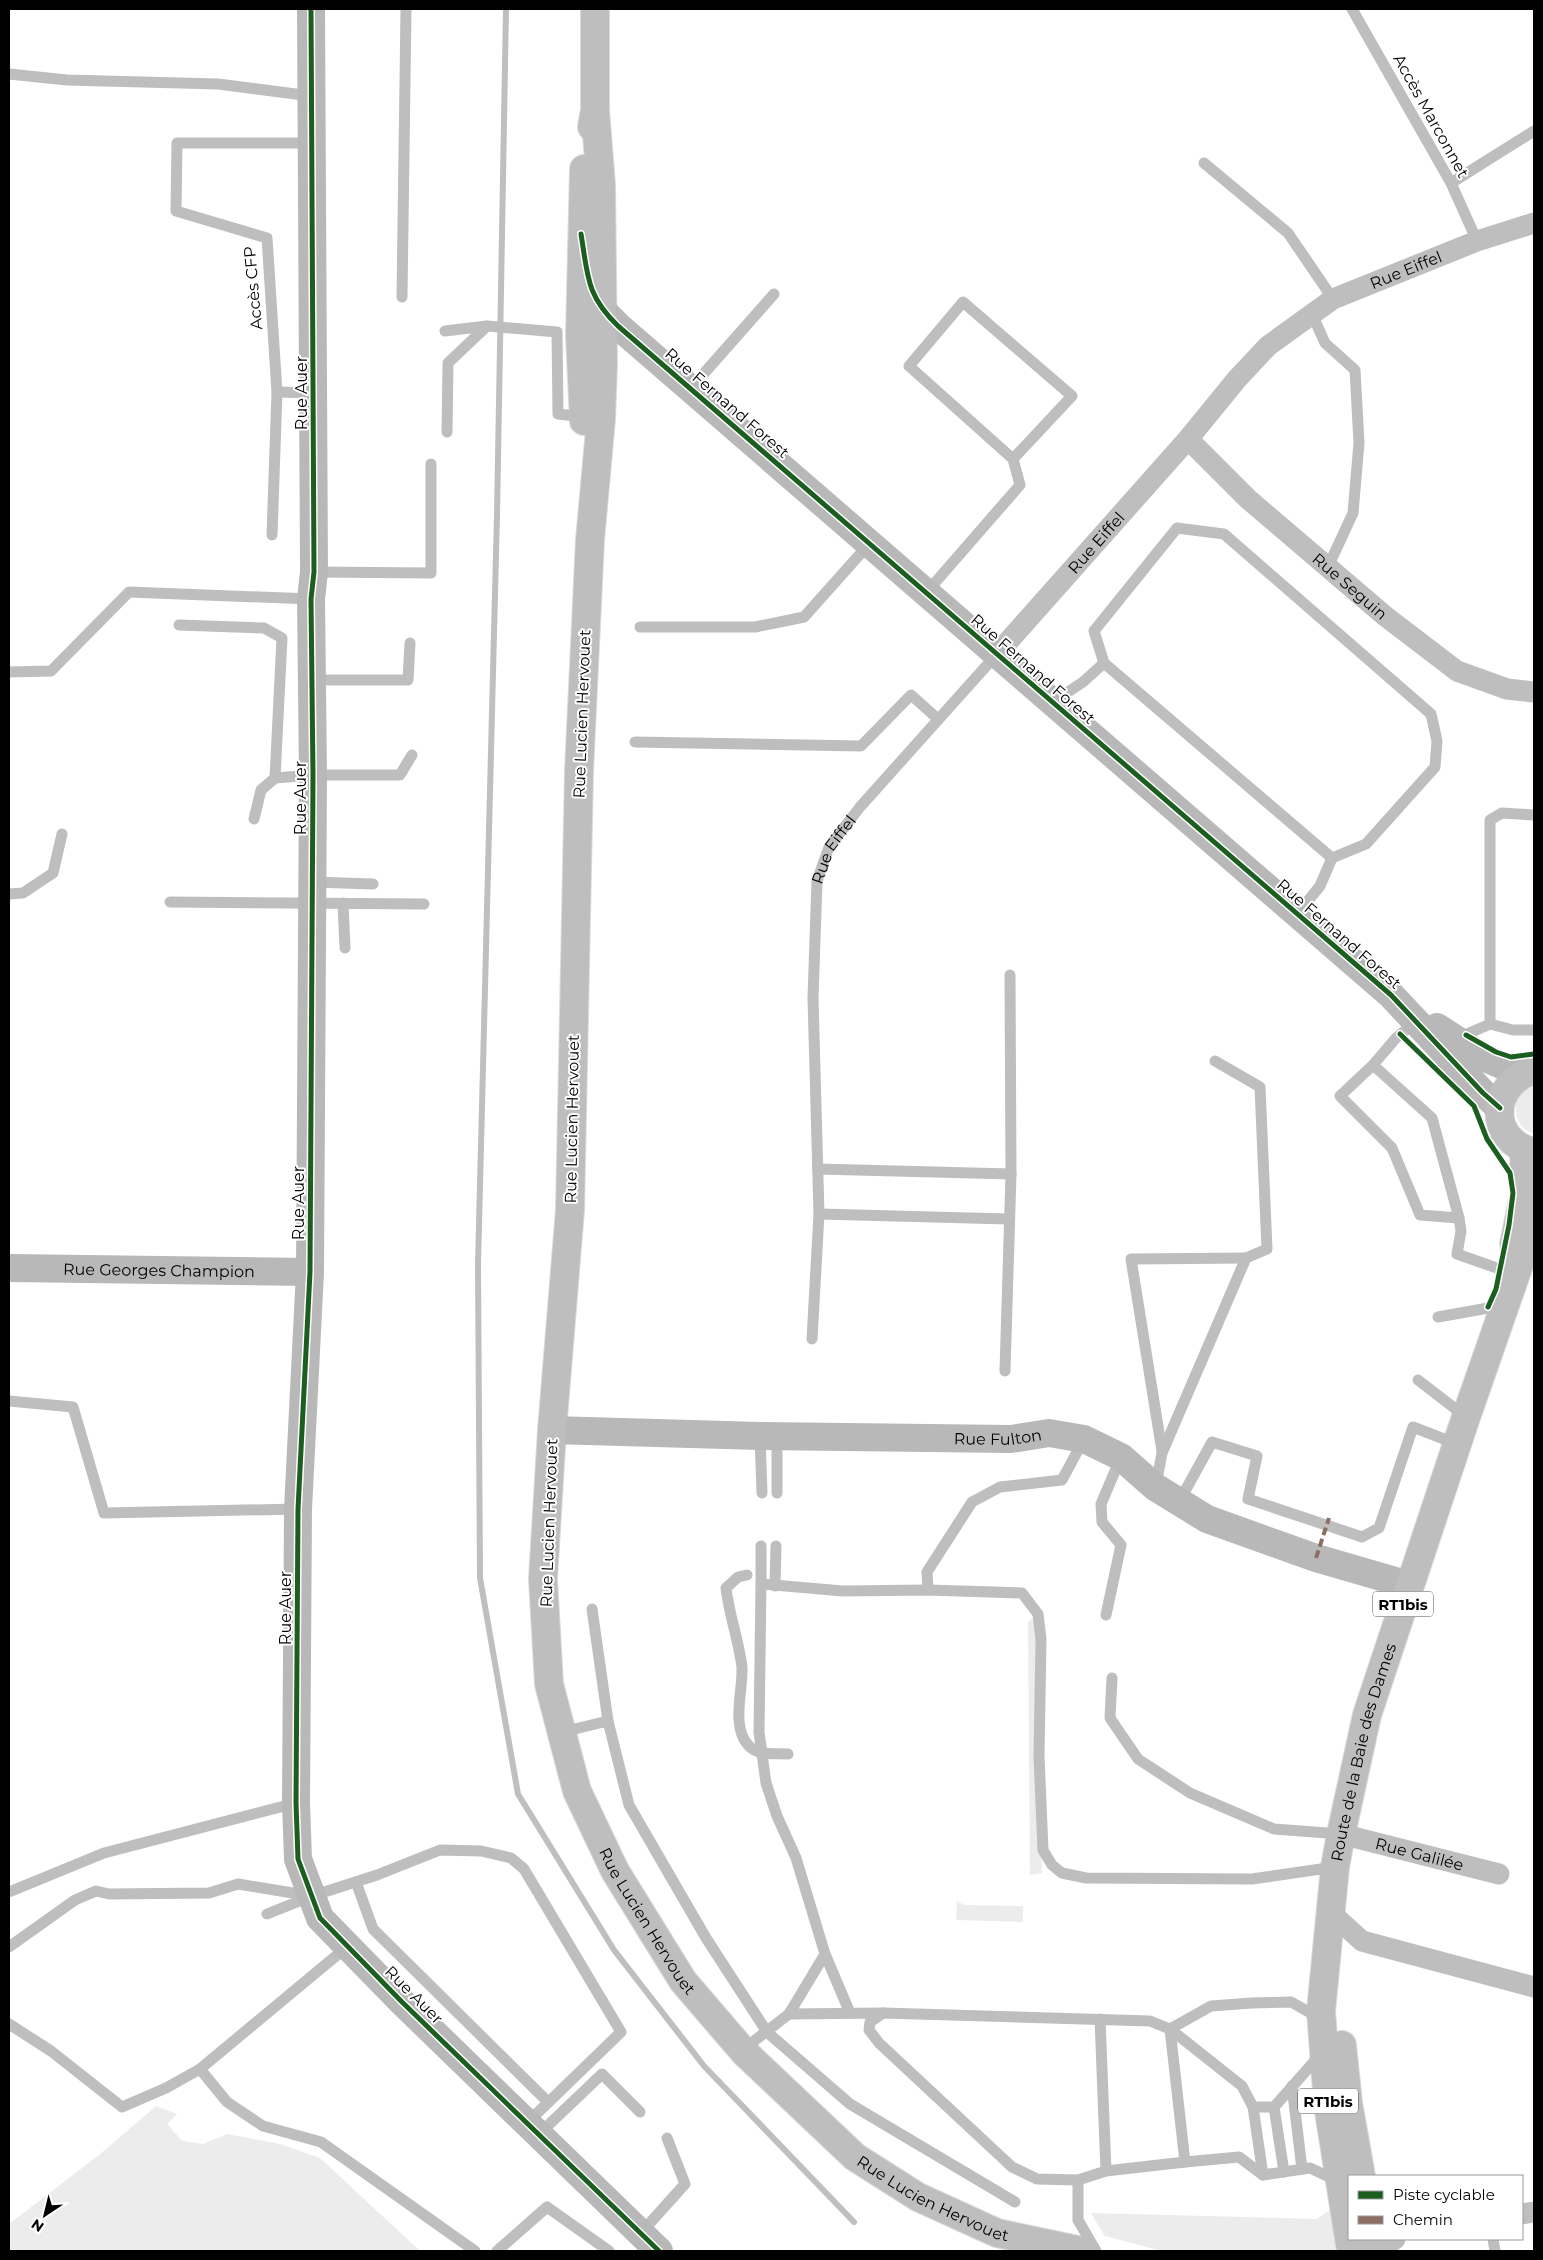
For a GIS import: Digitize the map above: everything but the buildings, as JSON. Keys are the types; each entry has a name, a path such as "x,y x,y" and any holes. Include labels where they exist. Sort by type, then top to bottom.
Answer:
{"main road":[{"name":"Rue Fernand Forest","path":"581,234 584,169 596,110 595,9"},
{"name":"Rue Lucien Hervouet","path":"596,110 601,185 604,312 603,364 601,419 590,540 579,771 570,1210 552,1430 543,1579 549,1684 577,1791 614,1870 683,1981 744,2052 855,2157 918,2197 997,2233 1082,2251"},
{"name":"Rue Lucien Hervouet","path":"581,234 580,335 590,540"},
{"path":"1528,1072 1508,1086 1500,1108 1501,1121 1507,1135 1513,1142 1529,1151"},
{"name":"Route de la Baie des Dames","path":"1507,1304 1508,1272 1525,1191 1529,1151"},
{"name":"Route de la Baie des Dames","path":"1349,2175 1328,2105 1321,2011 1335,1867 1341,1834 1367,1715 1409,1585 1534,1222"},
{"name":"Route de la Baie des Dames","path":"1327,1949 1339,2009 1348,2104 1351,2175"}],"street":[{"name":"Rue Auer","path":"311,9 314,572 311,599 313,775 310,1272 298,1508 296,1803 298,1859 320,1918 650,2242"},
{"name":"Rue Eiffel","path":"997,654 1188,439 1236,378 1262,352 1333,299 1477,241 1534,223"},
{"name":"Rue Fernand Forest","path":"581,234 590,290 604,312 1052,703 1391,995 1500,1108"},
{"name":"Rue Fernand Forest","path":"603,364 615,354 646,350"},
{"name":"Rue Seguin","path":"1188,439 1248,499 1385,616 1457,671 1507,689 1534,692"},
{"name":"Rue Fernand Forest","path":"1391,995 1455,1040 1485,1058 1528,1072"},
{"name":"Rue Georges Champion","path":"9,1268 310,1272"},
{"name":"Rue Fulton","path":"552,1430 768,1436 1010,1439 1049,1433 1084,1439 1121,1457 1155,1487 1207,1519 1316,1558 1409,1585"},
{"name":"Rue Galilée","path":"1341,1834 1499,1874"},
{"path":"1330,1912 1362,1941 1534,1987"},
{"path":"1375,2251 1393,2240"}],"lane":[{"path":"402,296 406,9"},
{"name":"Accès Marconnet","path":"1352,9 1451,183 1477,241"},
{"path":"9,74 67,80 218,84 311,96"},
{"path":"1451,183 1534,131"},
{"name":"Accès CFP","path":"272,535 277,392 267,238 176,211 176,143 311,143"},
{"path":"1204,163 1288,233 1333,299"},
{"path":"692,388 774,294"},
{"path":"926,593 1020,486 1013,459 910,366 963,302 1072,396 1013,459"},
{"path":"1312,314 1325,343 1355,370 1359,443 1353,513 1328,567"},
{"path":"447,432 448,363 487,326"},
{"path":"445,331 487,326 557,332 558,414 584,417"},
{"path":"277,392 314,393"},
{"path":"314,572 431,572 431,464"},
{"path":"1297,914 1320,886 1332,858 1366,844 1435,767 1436,742 1432,714 1224,534 1177,528 1094,631 1104,663 1332,858"},
{"path":"640,627 755,627 804,617 870,544"},
{"path":"9,672 51,671 129,592 311,599"},
{"path":"178,624 264,628 282,638 275,778"},
{"path":"312,680 408,680 410,643"},
{"name":"Rue Eiffel","path":"812,1339 819,1214 813,998 817,881 829,847 860,806 997,654"},
{"path":"1052,703 1083,682 1104,663"},
{"path":"635,742 861,746 911,696 938,719"},
{"path":"254,819 261,790 275,778 313,775 400,775 412,755"},
{"path":"1490,1024 1490,820 1502,813 1534,814"},
{"path":"9,894 23,893 53,873 62,834"},
{"path":"170,902 312,892 373,884"},
{"path":"312,892 343,903 424,904"},
{"path":"343,903 345,948"},
{"path":"1006,1371 1008,1219 1011,1174 1010,974"},
{"path":"1417,1021 1396,1038 1373,1065 1340,1096 1392,1148 1420,1215 1459,1218"},
{"path":"1455,1040 1490,1024 1513,1030 1534,1030"},
{"path":"1162,1453 1131,1259 1246,1258 1267,1248 1260,1087 1215,1061"},
{"path":"1373,1065 1432,1118 1459,1218 1461,1231 1457,1254 1508,1272"},
{"path":"818,1169 1011,1174"},
{"path":"819,1214 1008,1219"},
{"path":"1155,1487 1162,1453 1246,1258"},
{"path":"1438,1317 1507,1304"},
{"path":"1418,1380 1466,1417"},
{"path":"9,1401 72,1407 104,1513 298,1508"},
{"path":"1179,1502 1212,1442 1257,1456 1248,1499 1362,1537 1379,1528 1412,1427 1457,1444"},
{"path":"762,1493 768,1436"},
{"path":"768,1436 778,1493"},
{"path":"928,1590 927,1572 972,1502 1000,1487 1062,1480 1084,1439"},
{"path":"1106,1615 1120,1544 1102,1522 1101,1504 1121,1457"},
{"path":"761,1546 759,1732 766,1783 777,1816 796,1858 825,1954 850,2013"},
{"path":"775,1586 776,1546"},
{"path":"788,1754 757,1753 742,1734 739,1721 742,1666 729,1612 726,1588 738,1577 747,1575 761,1584 775,1586 843,1590 1022,1593 1038,1614 1040,1638 1039,1756 1043,1850 1052,1865 1062,1873 1086,1878 1150,1879 1252,1879 1335,1867"},
{"path":"592,1609 608,1722 629,1805 706,1938 767,2032 850,2104 1014,2202"},
{"path":"1112,1678 1110,1718 1138,1759 1190,1793 1274,1829 1341,1834"},
{"path":"562,1732 608,1722"},
{"path":"9,1892 104,1853 296,1803"},
{"path":"267,1914 440,1850 481,1851 511,1858 524,1869 621,2032 548,2102 533,2128"},
{"path":"356,1882 373,1929 548,2102"},
{"path":"9,1947 75,1900 96,1891 109,1894 209,1893 238,1884 312,1896"},
{"path":"9,2024 51,2051 122,2107 166,2088 200,2069 348,1946"},
{"path":"744,2052 754,2041 790,2014 825,1954"},
{"path":"1170,2029 1211,2006 1262,2003 1290,2002 1309,2012 1322,2023"},
{"path":"790,2014 883,2013 925,2016 1150,2021 1170,2029 1242,2086 1253,2108 1263,2174"},
{"path":"883,2013 870,2022 869,2030 879,2044 1012,2167 1037,2179 1078,2180 1106,2171 1239,2157 1263,2174 1310,2168 1348,2179"},
{"path":"1100,2019 1106,2171"},
{"path":"1170,2029 1186,2162"},
{"path":"1253,2108 1274,2107 1324,2050"},
{"path":"200,2069 227,2102 263,2126 321,2142 475,2251"},
{"path":"533,2128 602,2074 640,2112"},
{"path":"1292,2086 1302,2169"},
{"path":"1274,2107 1284,2172"},
{"path":"650,2242 684,2184 667,2138"},
{"path":"1078,2180 1078,2220 1096,2251"},
{"path":"497,2251 546,2206 609,2251"}],"shaded area":[{"path":"1534,1083 1534,1134 1523,1128 1517,1118 1516,1107 1518,1095"},
{"path":"1038,1614 1042,1873 1030,1875 1028,1622"},
{"path":"957,1901 964,1905 1023,1906 1023,1922 956,1920"},
{"path":"156,2106 177,2114 167,2124 182,2141 203,2144 227,2134 280,2144 320,2158 420,2251 9,2251 9,2224 99,2155"},
{"path":"1331,2209 1340,2241 1336,2251 1162,2251 1105,2236 1091,2213 1317,2219"}],"waterway":[{"path":"506,9 497,515 478,1264 480,1578 518,1794 614,1950 704,2066 854,2222"}],"marked path":[{"path":"1316,1558 1329,1518"}],"cycle path":[{"path":"311,9 314,572 311,599 313,775 310,1272 298,1509 296,1803 298,1859 320,1918 402,2002 659,2251"},
{"path":"581,234 587,273 594,294 618,326 1391,995 1483,1093 1500,1108"},
{"path":"1400,1034 1474,1106 1487,1139 1510,1173 1513,1193 1509,1225 1496,1289 1488,1307"},
{"path":"1466,1035 1496,1052 1511,1057 1534,1054"}]}
